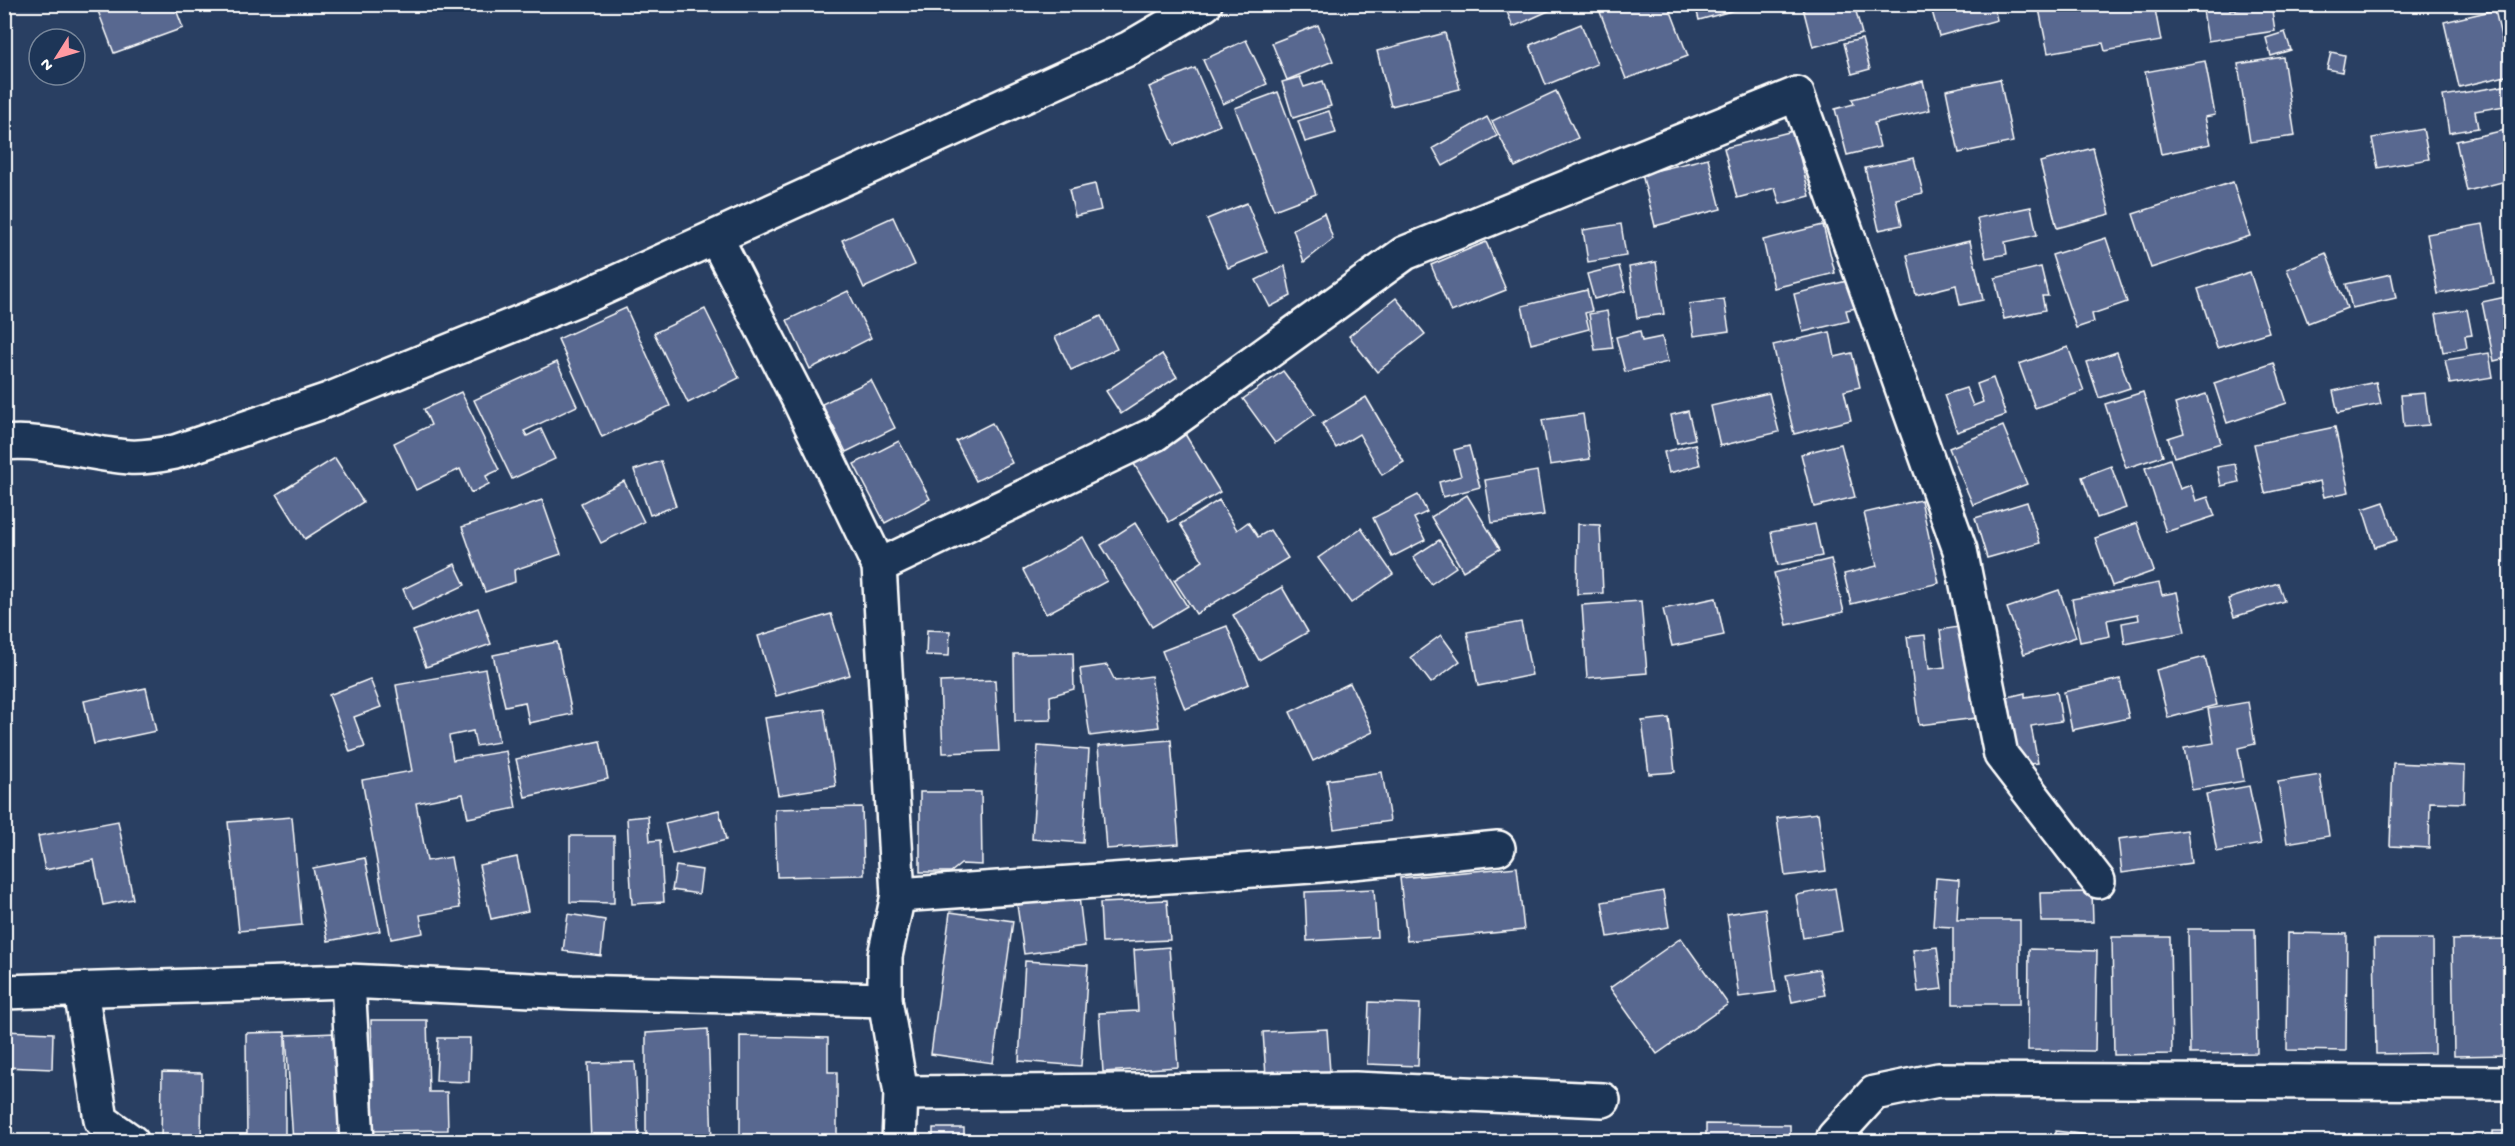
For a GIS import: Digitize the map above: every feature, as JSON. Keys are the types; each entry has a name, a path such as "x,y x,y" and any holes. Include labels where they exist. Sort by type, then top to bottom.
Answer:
{"street":[{"path":"4,443 48,444 132,457 175,452 328,400 447,353 716,238 1130,48 1205,4"},
{"path":"879,566 1155,435 1405,253 1797,94 1960,550 2001,755 2098,881"},
{"path":"716,238 800,402 879,566 898,896 885,956 885,1000 901,1094 899,1142"},
{"path":"898,896 1311,866 1498,848"},
{"path":"4,992 348,981 572,992 885,1000"},
{"path":"348,981 357,1142"},
{"path":"81,990 101,1120 132,1142"},
{"path":"1834,1142 1834,1137 1874,1093 1938,1080 2511,1083"},
{"path":"901,1094 1355,1089 1603,1100"}],"building":[{"path":"116,4 174,4 183,28 114,53 98,11"},
{"path":"1504,4 1564,4 1513,27"},
{"path":"1620,4 1668,4 1688,56 1626,79 1600,12"},
{"path":"1695,4 1753,4 1753,5 1699,20"},
{"path":"1802,4 1854,4 1862,34 1813,47"},
{"path":"1930,4 1993,4 1997,20 1939,36"},
{"path":"2038,4 2154,4 2161,41 2105,51 2103,43 2048,53"},
{"path":"2202,4 2229,4 2230,10 2243,8 2243,4 2271,4 2275,31 2208,41"},
{"path":"2495,10 2510,75 2459,87 2444,22"},
{"path":"1581,24 1597,64 1546,85 1530,45"},
{"path":"1318,25 1333,61 1287,80 1272,43"},
{"path":"2285,32 2291,50 2271,56 2266,38"},
{"path":"1445,33 1460,89 1391,106 1377,51"},
{"path":"1862,39 1870,69 1852,74 1844,43"},
{"path":"1246,40 1267,84 1223,104 1203,60"},
{"path":"2331,52 2345,55 2342,72 2327,69"},
{"path":"2283,57 2295,136 2250,142 2238,64"},
{"path":"2205,61 2215,115 2205,117 2211,144 2161,154 2145,72"},
{"path":"1195,68 1220,125 1174,145 1149,87"},
{"path":"1300,77 1304,87 1323,81 1331,106 1293,118 1282,82"},
{"path":"2000,79 2013,142 1959,153 1946,90"},
{"path":"1923,81 1930,110 1874,123 1880,147 1847,155 1835,109 1854,104 1852,99"},
{"path":"2510,85 2510,105 2475,111 2478,128 2449,133 2443,96"},
{"path":"1556,91 1578,138 1515,167 1492,121"},
{"path":"1278,92 1316,194 1274,210 1235,108"},
{"path":"1329,111 1336,133 1305,142 1298,121"},
{"path":"1487,117 1497,136 1443,166 1433,148"},
{"path":"2423,129 2429,159 2378,168 2372,138"},
{"path":"2510,129 2510,180 2467,191 2456,141"},
{"path":"1793,131 1810,196 1780,204 1775,188 1737,198 1724,148"},
{"path":"2093,148 2110,214 2057,228 2040,162"},
{"path":"1708,158 1721,209 1655,226 1642,174"},
{"path":"1914,158 1923,193 1896,199 1902,225 1879,230 1865,168"},
{"path":"2233,182 2250,236 2151,268 2133,214"},
{"path":"1095,184 1101,210 1075,216 1069,190"},
{"path":"1247,203 1267,252 1228,268 1207,219"},
{"path":"2031,207 2037,235 2005,242 2007,254 1986,258 1977,218"},
{"path":"1324,213 1333,239 1304,262 1293,229"},
{"path":"893,217 915,265 864,288 842,240"},
{"path":"1621,224 1626,256 1588,262 1583,230"},
{"path":"2483,224 2494,283 2438,294 2427,234"},
{"path":"1823,225 1835,273 1774,288 1763,240"},
{"path":"2106,238 2127,302 2092,314 2094,322 2076,328 2052,255"},
{"path":"1970,241 1983,300 1960,305 1956,285 1916,295 1907,255"},
{"path":"1486,242 1506,290 1451,312 1431,265"},
{"path":"2326,253 2347,308 2308,323 2287,269"},
{"path":"1656,262 1664,314 1637,318 1629,267"},
{"path":"1285,266 1291,296 1270,307 1256,280"},
{"path":"1619,266 1626,291 1594,299 1587,274"},
{"path":"2041,267 2048,296 2042,296 2045,310 2004,319 1995,278"},
{"path":"2250,272 2269,332 2217,348 2198,289"},
{"path":"2391,274 2396,298 2352,308 2346,284"},
{"path":"1855,279 1862,307 1846,310 1849,321 1803,332 1794,294"},
{"path":"1587,290 1592,311 1585,313 1589,329 1531,344 1522,306"},
{"path":"848,291 871,338 810,369 787,320"},
{"path":"2510,296 2510,357 2494,361 2482,302"},
{"path":"1396,298 1425,334 1377,372 1349,336"},
{"path":"1724,299 1729,331 1694,336 1689,304"},
{"path":"626,308 670,406 602,437 558,339"},
{"path":"705,309 739,378 688,403 654,333"},
{"path":"2467,309 2472,335 2465,336 2467,348 2443,352 2436,314"},
{"path":"1607,311 1613,348 1595,350 1589,314"},
{"path":"1101,316 1117,349 1071,370 1055,337"},
{"path":"1640,331 1642,341 1662,337 1668,362 1625,372 1616,337"},
{"path":"1830,332 1835,357 1852,353 1860,387 1844,391 1851,420 1794,434 1773,345"},
{"path":"2068,347 2084,391 2035,408 2019,364"},
{"path":"2117,352 2130,388 2099,398 2087,362"},
{"path":"2489,353 2493,377 2450,384 2445,360"},
{"path":"1162,354 1177,377 1121,414 1106,391"},
{"path":"557,362 577,406 524,431 527,436 541,429 555,459 512,479 474,400"},
{"path":"2274,363 2287,403 2227,423 2214,383"},
{"path":"1283,371 1315,414 1275,443 1243,399"},
{"path":"1993,378 2006,415 1957,432 1944,395 1966,388 1973,406 1983,402 1977,384"},
{"path":"871,380 895,428 846,452 822,404"},
{"path":"2376,382 2381,404 2338,413 2333,391"},
{"path":"461,392 499,470 486,476 489,484 471,493 460,469 416,490 394,443 431,425 424,409"},
{"path":"2143,392 2163,456 2126,468 2105,404"},
{"path":"1769,393 1779,432 1720,446 1711,406"},
{"path":"2425,393 2429,425 2404,427 2401,395"},
{"path":"2206,394 2221,443 2174,457 2168,438 2184,433 2175,404"},
{"path":"1366,397 1404,462 1382,475 1359,434 1336,448 1322,424"},
{"path":"1688,411 1695,439 1677,443 1671,415"},
{"path":"1583,414 1590,459 1550,465 1542,420"},
{"path":"992,423 1012,463 976,481 956,441"},
{"path":"2003,426 2027,484 1973,505 1949,448"},
{"path":"2335,427 2349,492 2324,497 2320,481 2265,493 2254,444"},
{"path":"1185,434 1220,492 1169,522 1134,464"},
{"path":"899,441 930,499 885,523 854,464"},
{"path":"1695,444 1700,465 1669,473 1664,452"},
{"path":"1841,444 1855,497 1814,507 1801,454"},
{"path":"1469,446 1480,487 1443,497 1439,482 1461,476 1454,450"},
{"path":"335,458 363,502 305,539 277,494"},
{"path":"2170,459 2180,489 2191,485 2196,501 2208,497 2215,516 2166,532 2145,468"},
{"path":"661,461 676,506 650,515 634,470"},
{"path":"2235,464 2239,482 2221,486 2217,467"},
{"path":"2111,466 2126,508 2097,518 2082,477"},
{"path":"1537,471 1544,515 1492,523 1485,480"},
{"path":"624,481 644,522 601,543 581,503"},
{"path":"1418,495 1427,512 1414,518 1425,540 1392,557 1373,518"},
{"path":"1467,495 1500,549 1463,571 1431,517"},
{"path":"542,500 561,554 514,570 515,582 485,592 462,527"},
{"path":"1219,500 1237,530 1248,522 1258,537 1270,530 1288,558 1196,614 1174,580 1203,561 1180,524"},
{"path":"1921,500 1939,583 1851,604 1844,574 1877,566 1864,513"},
{"path":"2027,502 2040,543 1987,558 1975,518"},
{"path":"2384,502 2397,540 2375,547 2363,509"},
{"path":"1135,523 1187,606 1152,627 1101,545"},
{"path":"2137,523 2154,571 2112,586 2095,538"},
{"path":"1578,524 1600,525 1603,593 1577,594"},
{"path":"1815,524 1822,556 1778,565 1771,532"},
{"path":"1361,528 1393,574 1351,603 1318,558"},
{"path":"1083,537 1107,581 1046,614 1023,570"},
{"path":"1439,540 1456,567 1431,584 1413,557"},
{"path":"1831,559 1844,612 1787,625 1774,573"},
{"path":"455,564 465,585 412,610 403,589"},
{"path":"2159,583 2162,595 2177,592 2185,632 2125,644 2122,623 2139,620 2138,614 2107,620 2110,636 2080,642 2072,599"},
{"path":"2278,583 2284,601 2234,617 2228,599"},
{"path":"1282,587 1308,632 1259,660 1233,615"},
{"path":"2059,590 2076,637 2024,654 2007,608"},
{"path":"1716,598 1724,635 1672,646 1663,609"},
{"path":"1641,601 1647,673 1587,678 1582,605"},
{"path":"478,608 491,644 426,667 413,631"},
{"path":"831,614 850,675 776,696 758,636"},
{"path":"1521,622 1532,675 1478,686 1467,632"},
{"path":"1227,626 1249,684 1185,709 1162,651"},
{"path":"1964,626 1977,718 1919,725 1907,637 1925,635 1929,669 1945,667 1940,630"},
{"path":"927,630 950,631 949,656 926,655"},
{"path":"1441,635 1460,661 1431,683 1411,657"},
{"path":"557,642 572,714 529,723 525,702 505,706 493,655"},
{"path":"1073,653 1074,689 1050,696 1051,720 1015,721 1014,654"},
{"path":"2205,657 2217,705 2168,718 2156,670"},
{"path":"1107,665 1115,681 1151,676 1159,727 1090,736 1080,669"},
{"path":"485,669 499,742 476,746 473,731 449,736 453,760 506,751 516,808 468,818 463,794 416,803 427,861 451,857 460,908 420,915 423,933 391,939 362,780 412,771 396,685"},
{"path":"370,679 381,707 354,717 365,747 350,752 329,695"},
{"path":"2120,679 2129,718 2072,730 2064,692"},
{"path":"995,680 999,751 943,753 940,682"},
{"path":"1350,683 1373,732 1313,761 1290,712"},
{"path":"146,688 156,731 94,744 84,701"},
{"path":"2057,692 2062,721 2031,726 2038,763 2020,765 2008,697 2025,693 2025,697"},
{"path":"2248,702 2255,744 2238,748 2244,781 2192,790 2184,748 2214,743 2208,709"},
{"path":"824,709 836,786 778,795 765,718"},
{"path":"1669,718 1675,772 1649,774 1642,721"},
{"path":"1171,740 1179,844 1106,849 1098,746"},
{"path":"600,741 608,779 525,797 516,759"},
{"path":"1038,746 1089,750 1083,843 1032,839"},
{"path":"2393,763 2465,766 2464,803 2430,802 2429,848 2390,846"},
{"path":"1382,772 1390,821 1334,829 1327,780"},
{"path":"2320,775 2329,836 2287,843 2278,782"},
{"path":"2249,786 2261,844 2217,852 2206,794"},
{"path":"920,792 981,792 982,865 961,864 951,872 920,872"},
{"path":"862,807 864,875 777,877 775,809"},
{"path":"719,810 726,840 672,854 665,823"},
{"path":"1818,813 1826,871 1785,876 1777,818"},
{"path":"648,816 650,841 660,840 664,902 632,904 627,818"},
{"path":"292,817 302,925 239,931 228,822"},
{"path":"118,821 133,899 103,905 94,860 45,870 38,836"},
{"path":"2187,830 2191,863 2122,873 2118,839"},
{"path":"570,836 614,836 614,903 570,902"},
{"path":"517,857 528,911 491,919 479,865"},
{"path":"365,858 380,931 328,941 313,868"},
{"path":"676,866 702,870 699,894 672,890"},
{"path":"1517,867 1524,930 1407,941 1400,878"},
{"path":"1936,878 1959,880 1957,920 2020,920 2020,1004 1953,1004 1953,927 1933,926"},
{"path":"1835,888 1842,931 1803,938 1796,895"},
{"path":"1374,889 1377,937 1307,941 1305,892"},
{"path":"1663,891 1669,927 1608,937 1602,902"},
{"path":"2092,892 2093,922 2041,922 2040,893"},
{"path":"1079,897 1085,946 1024,954 1017,905"},
{"path":"1167,900 1170,940 1102,943 1100,903"},
{"path":"1765,908 1776,992 1739,997 1727,914"},
{"path":"950,912 1013,921 993,1063 931,1054"},
{"path":"568,914 605,920 601,956 563,951"},
{"path":"2188,929 2255,929 2257,1053 2190,1054"},
{"path":"2288,933 2347,934 2346,1051 2287,1050"},
{"path":"2112,937 2170,937 2172,1054 2114,1055"},
{"path":"1681,938 1728,1004 1657,1054 1610,988"},
{"path":"2374,939 2433,939 2434,1053 2376,1054"},
{"path":"2510,939 2510,1055 2454,1056 2452,940"},
{"path":"1169,947 1178,1067 1103,1072 1099,1013 1138,1011 1134,950"},
{"path":"1937,947 1942,989 1918,992 1913,950"},
{"path":"2029,949 2097,951 2095,1051 2028,1050"},
{"path":"1025,961 1088,965 1081,1066 1019,1061"},
{"path":"1819,969 1825,995 1792,1002 1786,975"},
{"path":"1369,1002 1420,1004 1418,1066 1367,1064"},
{"path":"371,1020 427,1020 429,1092 447,1092 448,1130 374,1131"},
{"path":"708,1029 712,1142 646,1142 646,1033"},
{"path":"1327,1029 1330,1072 1266,1076 1263,1032"},
{"path":"4,1031 53,1033 52,1069 4,1067"},
{"path":"285,1032 285,1142 247,1142 246,1033"},
{"path":"336,1033 343,1142 293,1142 286,1035"},
{"path":"740,1036 828,1038 828,1072 837,1072 837,1142 740,1142"},
{"path":"438,1038 470,1038 469,1082 436,1081"},
{"path":"635,1062 639,1142 591,1142 588,1063"},
{"path":"162,1072 202,1073 201,1142 161,1142"},
{"path":"1706,1124 1790,1125 1790,1142 1706,1142"},
{"path":"933,1128 964,1128 964,1142 933,1142"},
{"path":"2056,1131 2134,1141 2134,1142 2055,1142"},
{"path":"2493,1131 2510,1131 2510,1142 2493,1142"},
{"path":"1263,1133 1332,1133 1332,1142 1263,1142"},
{"path":"2223,1135 2285,1137 2284,1142 2223,1142"},
{"path":"2474,1136 2474,1142 2405,1142 2404,1138"}]}
